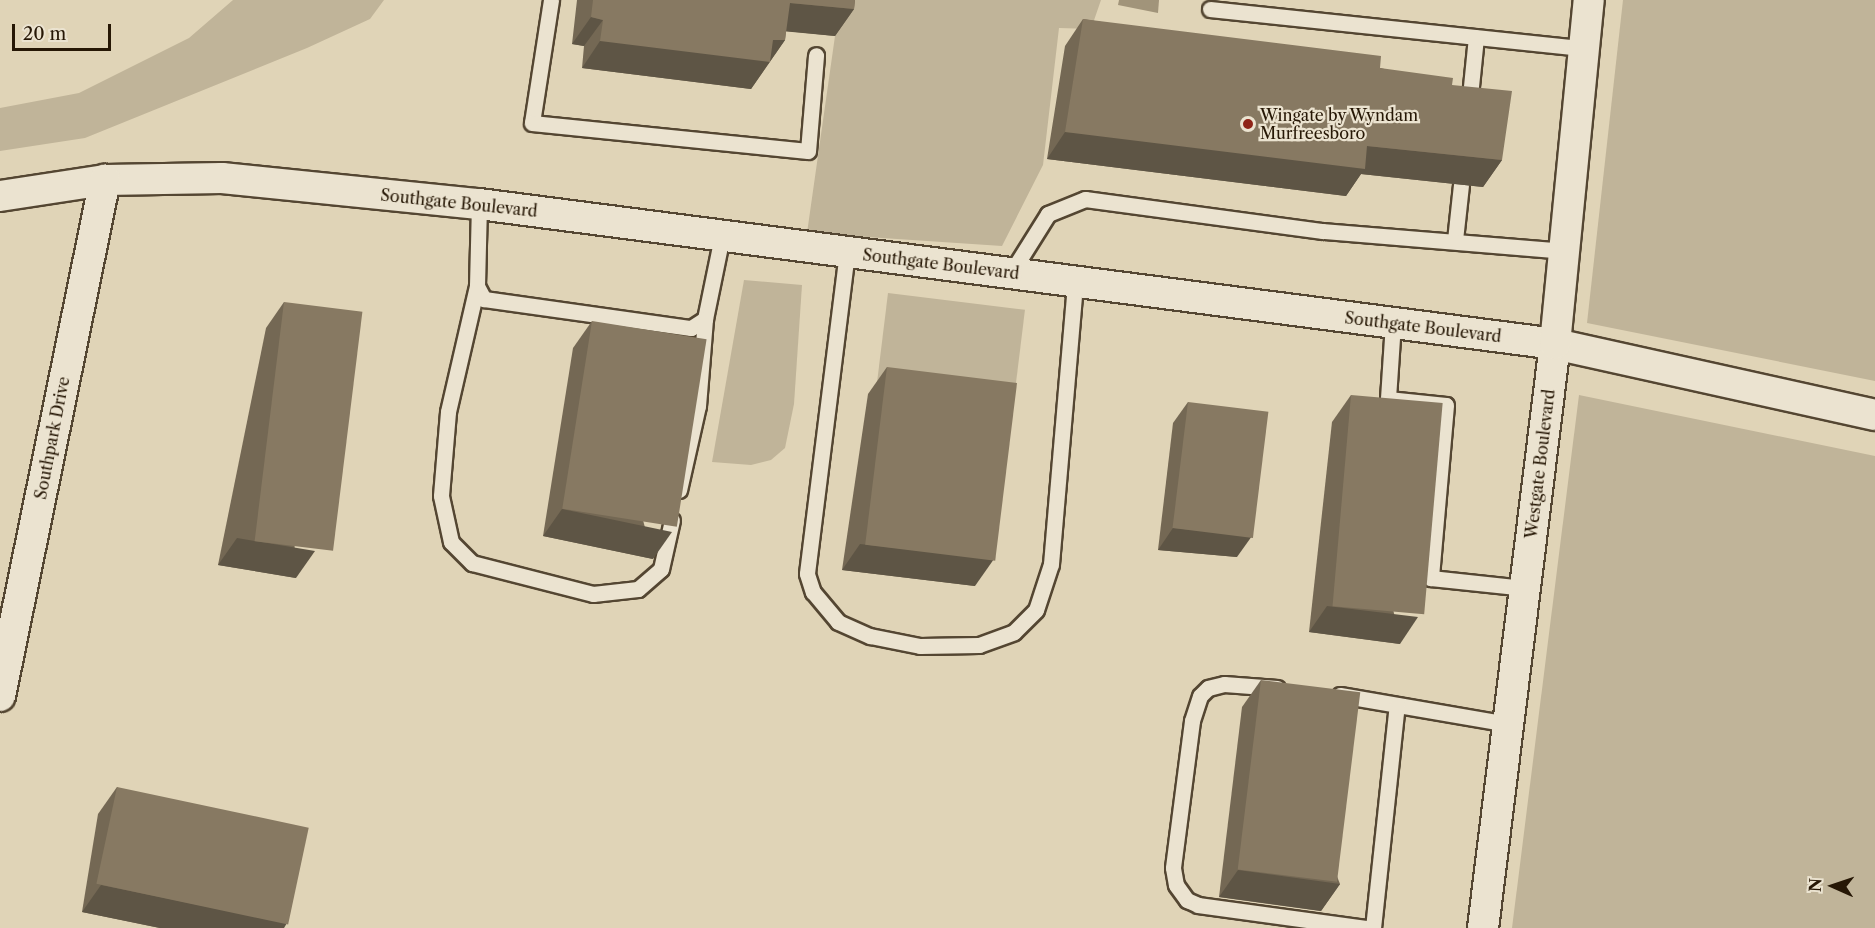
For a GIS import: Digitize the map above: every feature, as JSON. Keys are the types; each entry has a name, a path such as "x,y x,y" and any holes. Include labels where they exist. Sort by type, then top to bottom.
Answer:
{"street":[{"name":"Westgate Boulevard","path":"1483,928 1555,344 1589,0"},
{"name":"Southgate Boulevard","path":"0,196 105,180 222,178 479,204 1555,344 1875,415"},
{"name":"Southpark Drive","path":"0,696 105,180"}],"lane":[{"path":"551,0 532,123 808,151 816,55"},
{"path":"1210,9 1584,48"},
{"path":"1468,114 1476,37"},
{"path":"1455,240 1461,185"},
{"path":"1011,273 1048,214 1085,199 1323,231 1455,240 1564,251"},
{"path":"479,204 477,286 448,412 441,496 451,542 472,563 593,594 638,589 661,569 698,406 705,319 722,236"},
{"path":"847,252 807,574 813,592 838,622 870,636 920,646 980,645 1014,632 1036,610 1051,564 1075,282"},
{"path":"477,286 484,299 691,328 705,319"},
{"path":"1393,323 1388,399 1446,405 1431,578 1525,588"},
{"path":"1295,690 1224,684 1208,688 1200,696 1192,721 1173,868 1176,885 1187,900 1198,905 1367,928"},
{"path":"1319,692 1508,724"},
{"path":"1373,928 1397,705"}],"shaded area":[{"path":"233,0 384,0 370,19 307,48 85,138 0,151 0,108 79,93 189,38"},
{"path":"831,0 1101,0 1091,29 1059,28 1043,165 1002,246 807,233 835,36"},
{"path":"1119,0 1159,0 1158,13 1118,5"},
{"path":"1623,0 1875,0 1875,381 1587,323"},
{"path":"744,280 802,285 794,404 785,448 771,460 751,465 712,462"},
{"path":"888,293 1025,310 1013,406 876,389"},
{"path":"1579,395 1875,456 1875,928 1512,928"}],"building":[{"path":"593,0 855,0 854,9 790,3 785,40 773,40 770,62 600,41 603,20 591,17"},
{"path":"1083,19 1381,56 1380,68 1453,78 1452,85 1512,91 1502,160 1367,146 1365,169 1065,132"},
{"path":"284,302 362,312 333,551 255,541"},
{"path":"592,321 707,339 677,527 562,509"},
{"path":"887,367 1017,383 995,561 865,545"},
{"path":"1351,395 1443,403 1424,614 1333,606"},
{"path":"1188,402 1268,412 1253,538 1173,528"},
{"path":"1261,680 1360,692 1337,882 1238,870"},
{"path":"117,787 309,828 288,925 96,884"}],"place":[{"name":"Wingate by Wyndam Murfreesboro","path":"1248,124"}]}
